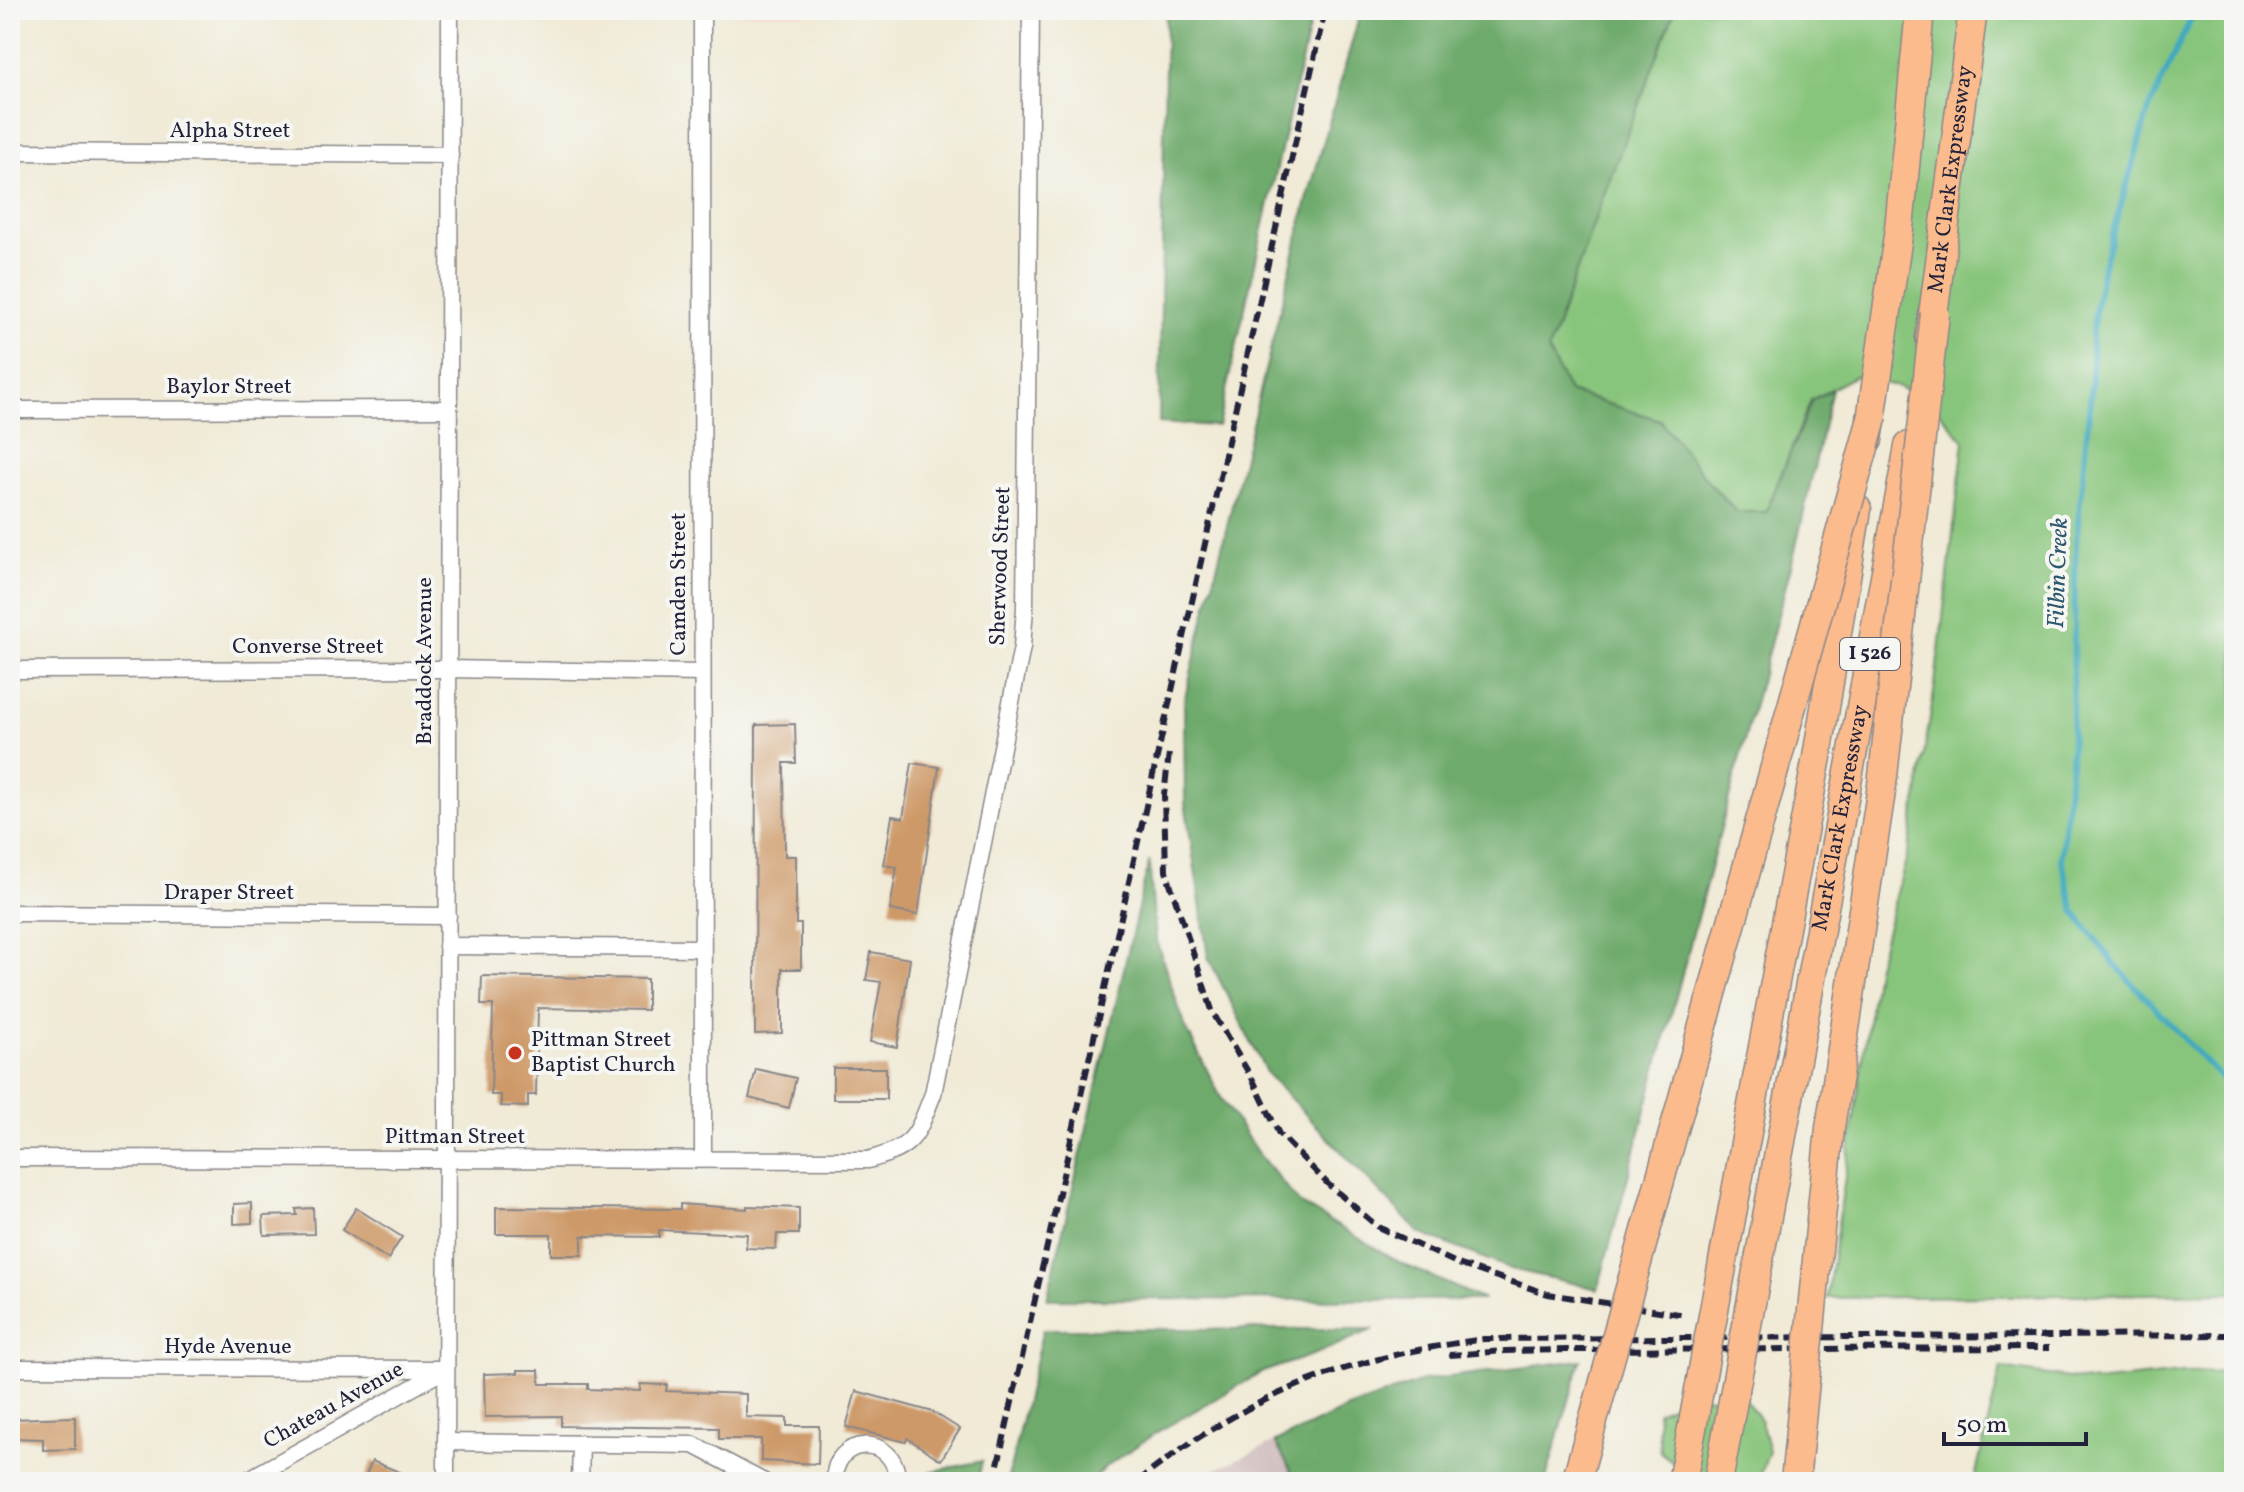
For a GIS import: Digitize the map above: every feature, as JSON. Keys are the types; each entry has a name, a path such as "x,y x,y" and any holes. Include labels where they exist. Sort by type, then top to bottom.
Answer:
{"highway":[{"name":"Mark Clark Expressway","path":"1682,1482 1793,893 1873,415 1899,229 1920,10"},
{"name":"Mark Clark Expressway","path":"1718,1482 1885,567 1935,314 1973,10"},
{"path":"1795,1482 1830,1128 1882,785 1935,314"},
{"path":"1576,1482 1873,415"}],"street":[{"name":"Braddock Avenue","path":"446,1482 450,10"},
{"name":"Camden Street","path":"702,10 703,1159"},
{"name":"Sherwood Street","path":"898,1152 919,1130 933,1094 1022,647 1025,608 1031,10"},
{"name":"Alpha Street","path":"10,152 450,155"},
{"name":"Baylor Street","path":"10,410 448,409"},
{"name":"Converse Street","path":"10,670 447,669 701,673"},
{"name":"Draper Street","path":"10,913 448,916"},
{"path":"447,946 701,948"},
{"name":"Pittman Street","path":"10,1158 868,1160 898,1152"},
{"name":"Hyde Avenue","path":"10,1368 445,1369"},
{"name":"Chateau Avenue","path":"244,1482 445,1369"},
{"path":"446,1442 694,1445 764,1482"},
{"path":"580,1482 581,1443"},
{"path":"835,1482 837,1464 842,1456 860,1446 870,1445 888,1454 894,1462 897,1482"}],"shaded area":[{"path":"702,10 827,10 827,14 702,13"},
{"path":"1275,1442 1297,1482 1193,1482 1203,1475"}],"green space":[{"path":"1166,10 1313,10 1218,426 1159,423"},
{"path":"1361,10 1675,10 1608,183 1548,351 1569,392 1660,420 1711,485 1737,512 1766,512 1812,400 1832,389 1795,551 1598,1289 1511,1269 1419,1233 1267,1074 1208,957 1185,802 1184,701 1306,204"},
{"path":"1675,10 2234,10 2234,1293 1827,1298 1876,969 1909,849 1934,692 1964,441 1938,410 1899,387 1855,376 1811,400 1766,512 1737,512 1711,485 1660,420 1569,392 1548,351 1608,183"},
{"path":"1149,861 1156,940 1185,1026 1220,1096 1257,1152 1299,1203 1403,1264 1484,1300 1047,1299"},
{"path":"1043,1329 1374,1329 1263,1372 1159,1431 1105,1467 1090,1482 1007,1482"},
{"path":"1581,1360 1545,1482 1297,1482 1275,1442 1348,1408 1425,1380"},
{"path":"2001,1368 2095,1382 2182,1373 2234,1372 2234,1482 1974,1482"},
{"path":"1692,1397 1744,1398 1761,1421 1769,1451 1760,1477 1729,1482 1706,1480 1660,1452 1657,1412"},
{"path":"982,1461 978,1482 925,1482 930,1472"}],"building":[{"path":"795,724 796,763 784,763 785,856 796,856 796,924 801,924 801,969 782,969 782,1033 755,1034 756,725"},
{"path":"912,763 939,767 918,915 890,910 897,867 884,865 892,816 903,818"},
{"path":"871,952 910,959 897,1047 870,1042 881,982 866,980"},
{"name":"Pittman Street Baptist Church","path":"482,976 647,979 647,1010 538,1008 536,1095 528,1095 528,1107 501,1106 501,1095 491,1095 493,1005 481,1005"},
{"path":"833,1068 886,1068 886,1099 833,1099"},
{"path":"756,1069 796,1078 789,1108 749,1098"},
{"path":"252,1203 252,1223 234,1224 234,1204"},
{"path":"680,1204 747,1209 747,1206 799,1208 799,1234 777,1234 776,1249 746,1248 747,1234 659,1230 659,1237 582,1236 582,1255 551,1255 551,1234 496,1234 496,1207 680,1209"},
{"path":"313,1208 314,1234 264,1235 263,1216 297,1215 296,1209"},
{"path":"356,1208 402,1237 388,1259 342,1230"},
{"path":"518,1370 539,1370 540,1384 588,1384 588,1389 640,1391 640,1384 667,1385 666,1391 746,1394 746,1417 787,1418 787,1426 819,1426 818,1464 761,1461 761,1439 719,1439 719,1428 561,1426 561,1416 485,1417 484,1374 518,1373"},
{"path":"856,1391 933,1412 960,1429 941,1460 907,1438 906,1442 846,1427"},
{"path":"75,1417 75,1449 43,1450 43,1439 10,1438 10,1419"},
{"path":"372,1461 422,1481 422,1482 363,1482"}],"waterway":[{"name":"Filbin Creek","path":"2195,10 2149,109 2103,266 2092,332 2092,380 2076,544 2071,764 2061,858 2074,911 2115,965 2234,1092"}],"railway":[{"path":"994,1482 1325,10"},
{"path":"1169,754 1164,795 1166,871 1213,1013 1253,1080 1279,1134 1329,1185 1378,1227 1461,1265 1548,1294 1685,1315"},
{"path":"1137,1482 1218,1425 1300,1385 1387,1357 1484,1339 2234,1335"},
{"path":"1449,1355 1566,1350 2049,1348"}],"place":[{"name":"Pittman Street Baptist Church","path":"515,1053"}]}
